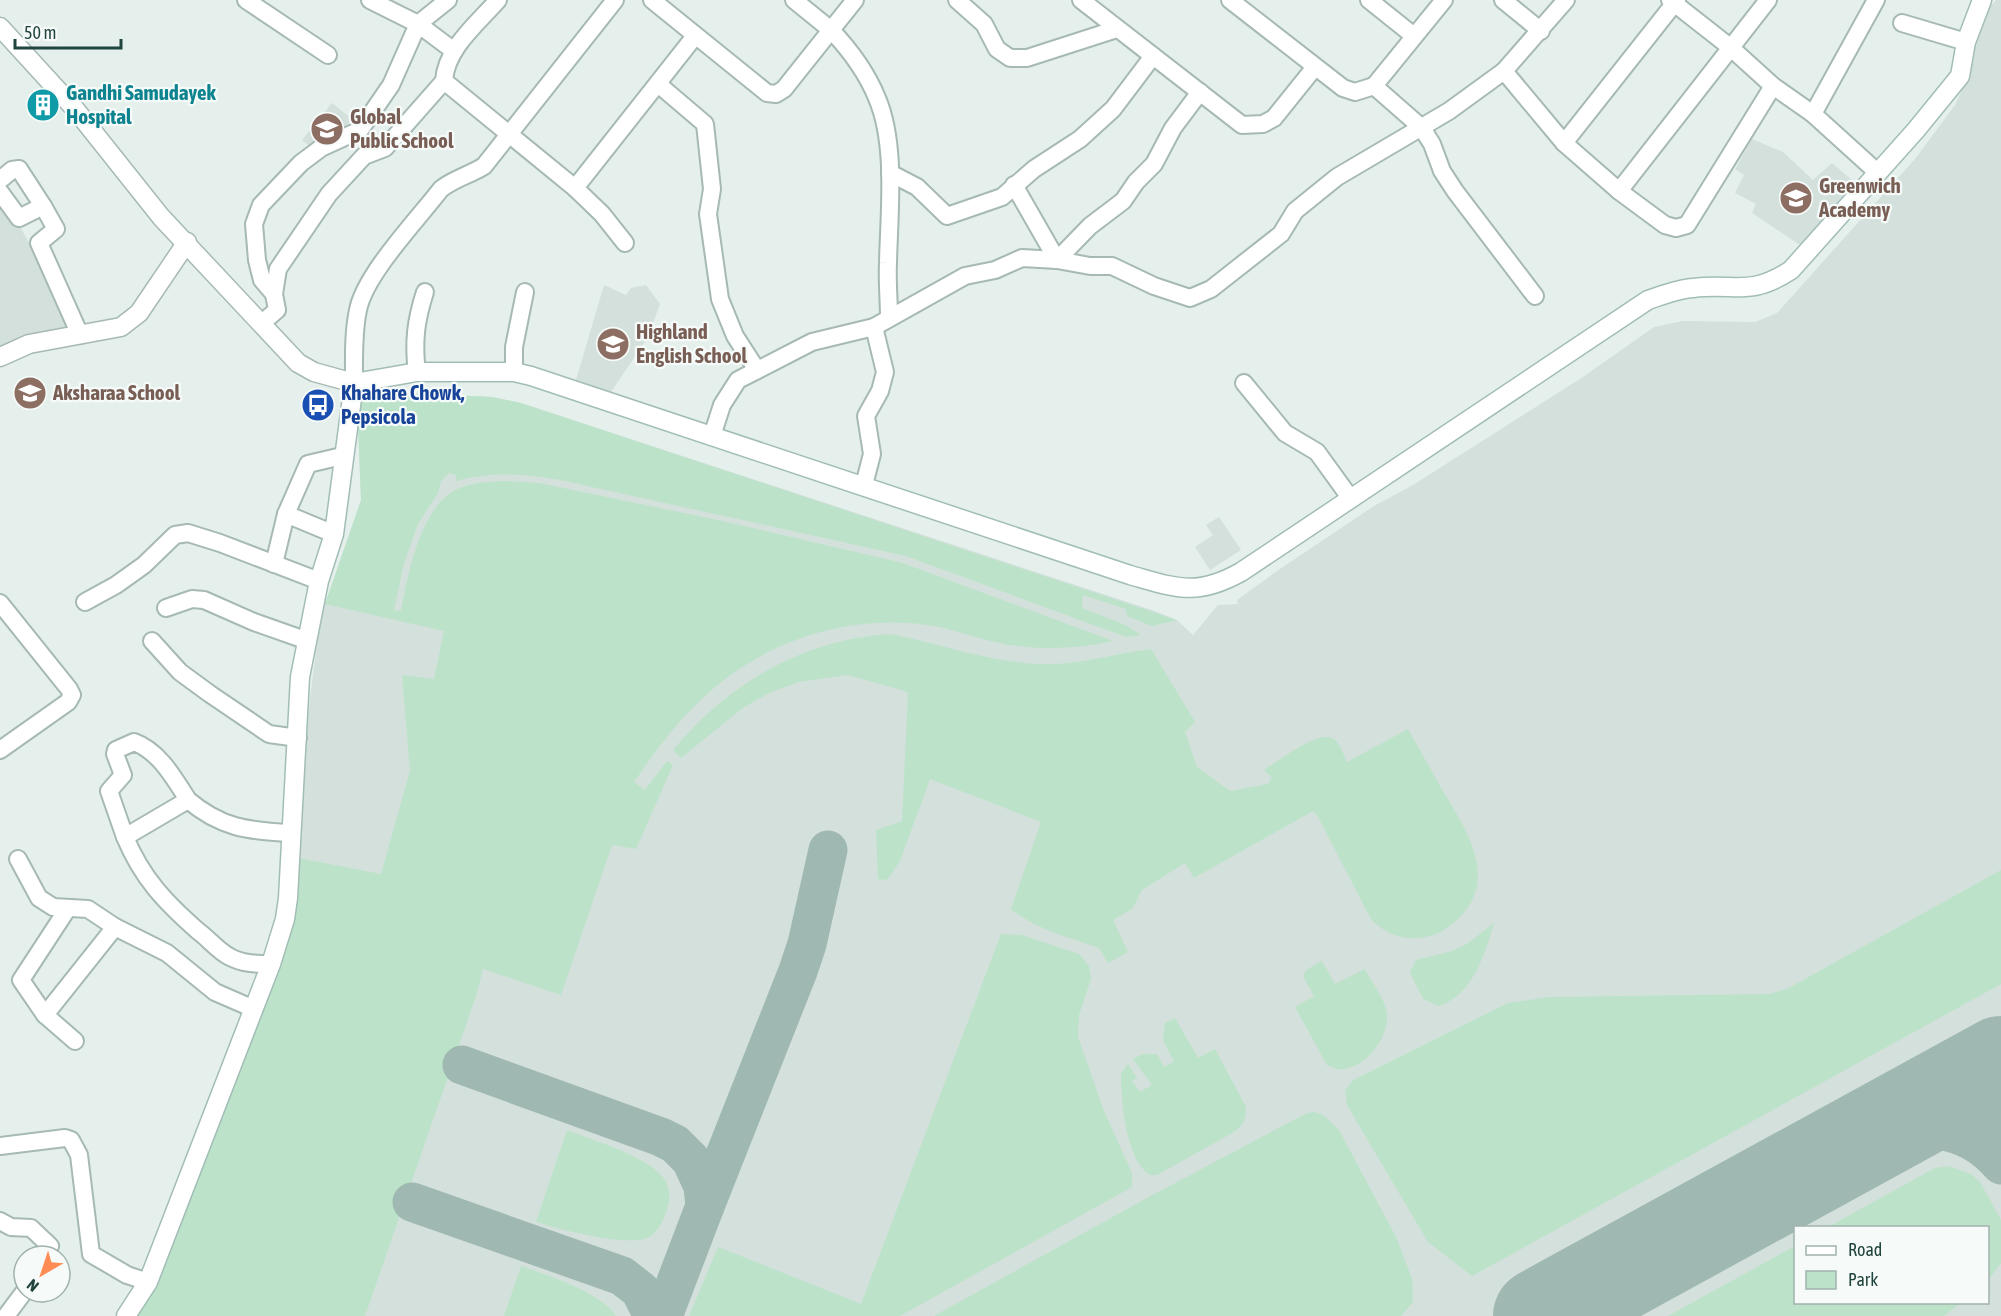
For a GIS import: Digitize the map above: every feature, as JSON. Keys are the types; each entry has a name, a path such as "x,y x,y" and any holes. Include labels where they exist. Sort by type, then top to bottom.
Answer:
{"main road":[{"path":"0,27 75,109 161,217 298,363 314,372 354,383 417,372 514,372 864,485 1119,572 1184,588 1205,588 1221,582 1351,499 1648,300 1693,288 1749,288 1772,283 1791,270 1960,76 1966,42 1982,0"},
{"path":"0,357 29,344 121,327 139,313 186,243"},
{"path":"126,1316 148,1282 271,964 286,909 300,677 305,640 319,581 334,534 341,496 342,456 354,383"}],"street":[{"path":"246,0 328,55"},
{"path":"370,0 418,24 454,51"},
{"path":"274,294 262,280 257,260 255,224 261,205 301,163 321,148 360,130 391,85 418,24 448,0"},
{"path":"262,323 278,310 274,294 278,269 329,194 364,156 385,148 444,81 445,70 454,51 498,0"},
{"path":"354,383 358,309 365,290 441,189 453,180 472,174 484,166 615,0"},
{"path":"652,0 767,93 776,94 784,89 855,0"},
{"path":"794,0 831,30 853,53 878,100 890,173 881,323 885,372 880,391 866,416 872,454 864,485"},
{"path":"957,0 984,24 997,49 1010,58 1027,58 1118,28"},
{"path":"1081,0 1242,125 1263,124 1274,118 1315,67"},
{"path":"1230,0 1343,88 1354,92 1374,86 1444,0"},
{"path":"1369,0 1414,36"},
{"path":"1503,0 1541,31"},
{"path":"712,436 722,405 738,380 812,342 881,323 965,276 995,270 1022,258 1057,260 1090,266 1112,266 1154,286 1190,298 1211,289 1281,234 1295,211 1337,177 1422,128 1504,71 1566,0"},
{"path":"1619,191 1768,0"},
{"path":"1813,114 1876,0"},
{"path":"1564,143 1674,1 1773,86 1813,114 1877,172"},
{"path":"1902,23 1966,42"},
{"path":"575,188 695,36"},
{"path":"890,173 917,187 947,216 1002,197 1014,185 1096,126 1153,56"},
{"path":"1504,71 1564,143 1619,191 1665,225 1676,228 1687,225 1773,86"},
{"path":"444,81 575,188 602,214 625,243"},
{"path":"658,84 705,124 712,189 708,214 720,299 735,336 757,370"},
{"path":"1374,86 1422,128 1455,191 1535,296"},
{"path":"1057,260 1090,226 1123,201 1136,182 1154,165 1173,128 1200,92"},
{"path":"0,180 12,170 19,169 56,229 39,243 80,335"},
{"path":"1014,185 1057,260"},
{"path":"0,192 19,218 43,206"},
{"path":"417,372 414,347 416,322 425,292"},
{"path":"514,372 514,347 525,292"},
{"path":"1244,383 1285,433 1317,452 1351,499"},
{"path":"274,564 286,514 308,464 342,456"},
{"path":"286,514 334,534"},
{"path":"85,602 135,572 176,535 188,533 319,581"},
{"path":"166,608 192,599 204,600 254,622 305,640"},
{"path":"0,603 72,695 68,702 0,750"},
{"path":"153,641 180,672 269,734 298,738"},
{"path":"271,964 249,963 231,957 171,907 139,868 109,791 123,775 115,754 120,746 134,742 143,745 170,771 188,800 218,822 254,831 291,833"},
{"path":"125,837 188,800"},
{"path":"18,859 39,898 53,906 88,909 115,927 167,953 215,992 254,1009"},
{"path":"68,908 21,980 45,1015 75,1041"},
{"path":"45,1015 115,927"},
{"path":"0,1146 65,1138 72,1140 79,1155 91,1254 127,1275 148,1282"},
{"path":"0,1221 11,1227 31,1228 48,1244"},
{"path":"0,1312 6,1316"}],"shaded area":[{"path":"1996,0 2001,0 2001,1316 136,1316 163,1269 259,1017 298,858 309,707 318,635 325,604 361,500 358,425 363,391 492,397 521,403 1155,611 1177,620 1193,635 1218,605 1238,604 1237,600 1277,571 1374,506 1413,485 1583,377 1654,327 1683,321 1755,322 1777,313 1915,159 1955,105 1966,81 1986,12"},
{"name":"Global Public School","path":"332,103 352,119 322,156 302,140"},
{"name":"Greenwich Academy","path":"1752,139 1783,152 1813,180 1832,163 1858,185 1803,247 1752,213 1756,204 1735,193 1744,175 1735,169"},
{"path":"0,200 14,216 61,300 70,328 0,349"},
{"name":"Highland English School","path":"604,285 626,295 631,288 646,285 660,304 648,337 611,392 576,380"},
{"path":"1219,517 1241,550 1210,570 1195,547 1213,535 1206,525"}],"green space":[{"path":"363,391 492,397 521,403 1177,620 1152,626 1127,616 1126,609 1083,595 1082,608 1125,625 1141,635 1126,637 906,556 565,481 511,475 484,476 456,481 456,475 449,473 441,481 438,493 418,524 404,563 394,610 401,611 419,540 436,507 448,495 471,484 520,482 539,483 727,522 903,563 1113,641 1066,648 1034,648 1003,644 934,626 870,623 808,636 778,647 750,662 700,701 657,750 634,782 645,790 667,761 673,765 636,849 612,845 561,995 483,969 476,996 365,1316 136,1316 163,1269 244,1060 259,1017 298,858 381,874 410,771 402,675 434,679 444,631 325,604 361,500 358,425"},
{"path":"890,634 1019,663 1052,664 1081,661 1151,649 1195,722 1185,732 1197,767 1230,791 1268,784 1272,778 1264,770 1311,741 1330,737 1338,743 1347,762 1408,729 1462,823 1475,855 1478,871 1477,887 1471,902 1457,920 1446,929 1433,935 1405,938 1384,930 1371,919 1313,811 1194,878 1185,863 1142,890 1132,909 1113,920 1128,952 1108,963 1099,948 1042,928 1011,909 1041,822 930,779 900,861 887,880 878,879 876,830 902,821 908,693 902,690 847,675 799,682 771,692 744,707 681,758 673,750 718,704 743,685 770,669 827,645"},
{"path":"2001,870 2001,984 1472,1276 1428,1242 1347,1105 1345,1091 1353,1080 1508,1003 1550,997 1770,994 1787,989"},
{"path":"1494,923 1482,960 1469,983 1460,993 1450,1001 1438,1006 1423,999 1410,973 1416,960 1452,951 1467,944"},
{"path":"1001,934 1022,935 1079,954 1089,966 1091,979 1079,1015 1078,1037 1104,1111 1132,1173 1132,1187 900,1316 689,1316 718,1247 861,1304"},
{"path":"1322,961 1335,984 1365,969 1386,1009 1386,1026 1376,1048 1368,1057 1348,1068 1337,1069 1327,1065 1295,1007 1314,996 1303,976 1306,970"},
{"path":"1175,1018 1198,1058 1215,1049 1246,1107 1246,1115 1242,1124 1234,1132 1157,1175 1150,1175 1142,1168 1130,1144 1122,1099 1121,1074 1128,1064 1137,1078 1132,1081 1140,1092 1152,1085 1133,1059 1143,1054 1157,1054 1164,1067 1174,1062 1163,1040 1165,1023"},
{"path":"1314,1112 1323,1115 1339,1130 1396,1237 1412,1279 1413,1302 1401,1316 934,1316 1147,1198 1305,1114"},
{"path":"567,1130 640,1159 665,1180 669,1193 667,1211 659,1228 653,1234 640,1240 611,1239 576,1233 536,1222"},
{"path":"1948,1166 1971,1174 1980,1182 2001,1220 2001,1263 1989,1279 1989,1226 1830,1226 1935,1168"},
{"path":"1794,1247 1794,1304 1960,1304 1944,1316 1668,1316"},
{"path":"521,1266 587,1293 599,1300 616,1316 504,1316"}],"taxiway":[{"path":"705,1206 798,971 807,944 828,850"},
{"path":"462,1065 661,1137 675,1144 691,1160 703,1186 705,1206 663,1316"},
{"path":"2001,1110 1999,1121 2001,1153"},
{"path":"1884,1128 1933,1129 1962,1136 1988,1152 2001,1165"},
{"path":"412,1202 622,1276 640,1290 653,1316"}],"runway":[{"path":"1541,1316 2001,1064"}],"place":[{"name":"Gandhi Samudayek Hospital","path":"43,105"},
{"name":"Global Public School","path":"327,129"},
{"name":"Greenwich Academy","path":"1796,198"},
{"name":"Highland English School","path":"613,344"},
{"name":"Aksharaa School","path":"30,393"},
{"name":"Khahare Chowk, Pepsicola","path":"318,405"}]}
